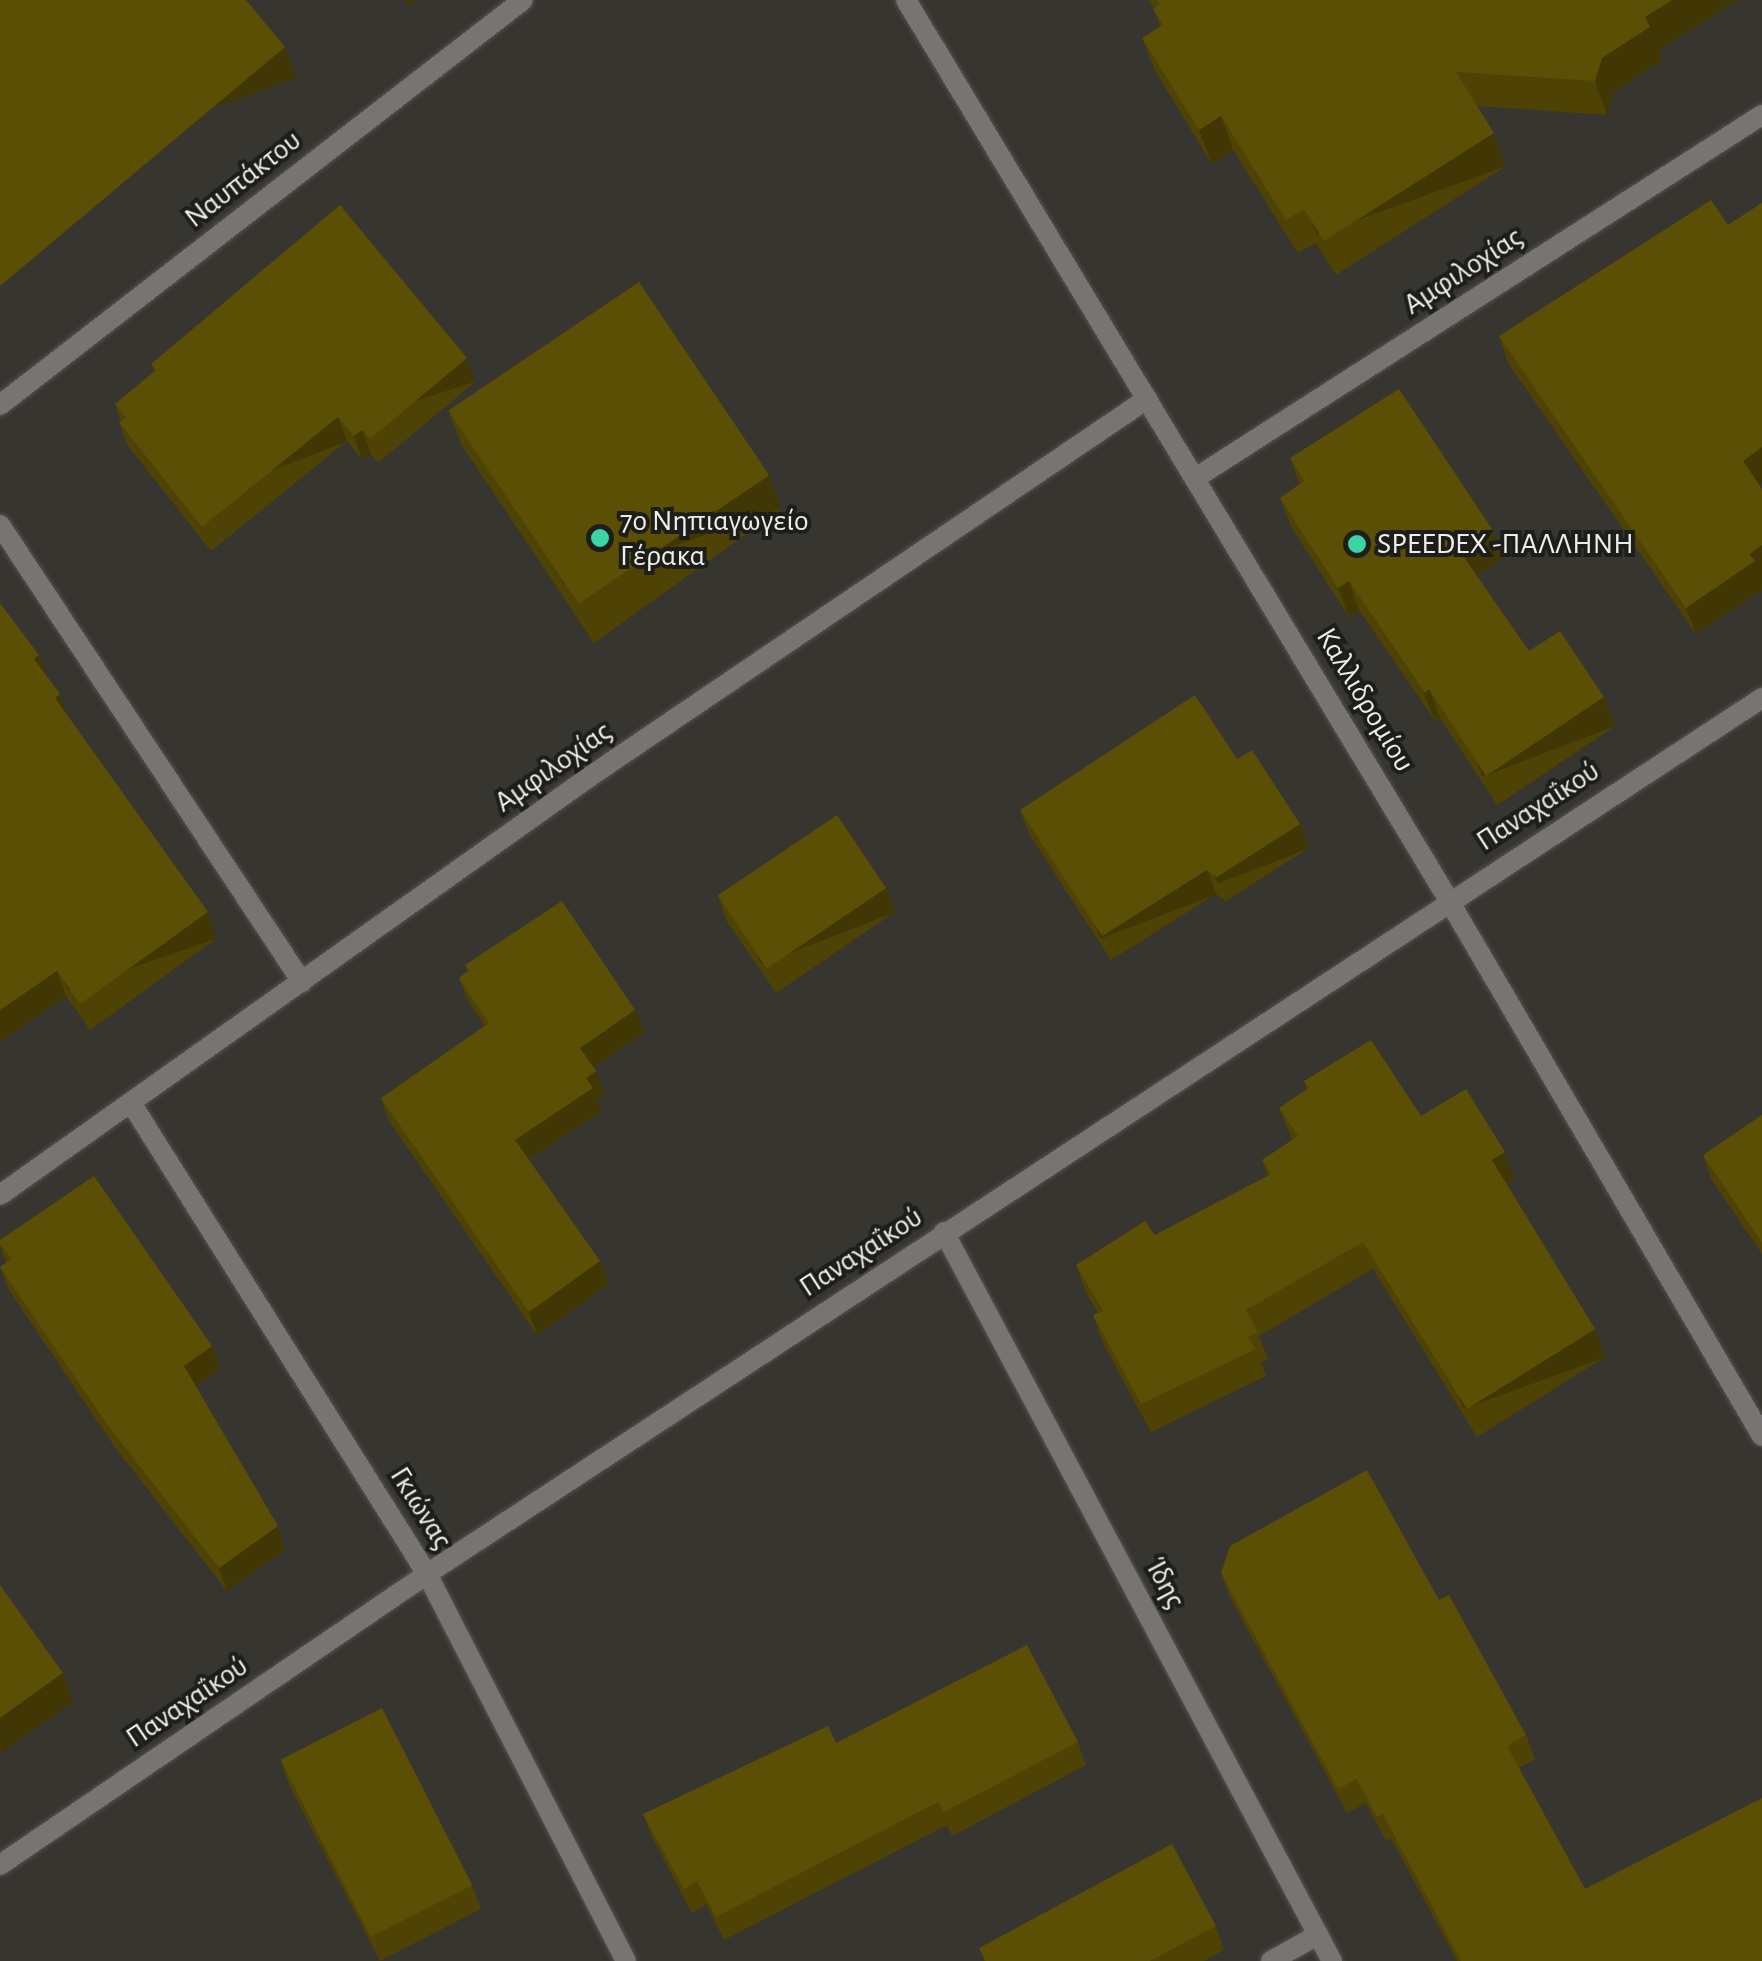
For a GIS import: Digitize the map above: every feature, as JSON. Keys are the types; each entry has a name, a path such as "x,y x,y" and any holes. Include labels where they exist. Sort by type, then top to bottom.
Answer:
{"street":[{"name":"Ναυπάκτου","path":"0,405 523,0"},
{"name":"Καλλιδρομίου","path":"906,0 1754,1401 1762,1436"},
{"name":"Αμφιλοχίας","path":"1197,477 1762,115"},
{"name":"Αμφιλοχίας","path":"0,1194 132,1106 594,773 1147,399"},
{"path":"0,525 302,982"},
{"name":"Παναχαΐκού","path":"0,1866 427,1574 1448,898 1762,698"},
{"name":"Γκιώνας","path":"132,1106 427,1574 626,1961"},
{"name":"Ίδης","path":"944,1232 1332,1961"},
{"path":"1270,1961 1318,1934"}],"building":[{"path":"0,0 246,0 285,47 0,286"},
{"path":"1157,0 1672,0 1645,17 1650,27 1602,58 1595,81 1456,72 1494,133 1324,241 1304,209 1286,220 1221,116 1199,130 1142,38 1163,25 1153,9 1160,4"},
{"path":"1711,200 1728,225 1762,203 1762,447 1743,461 1762,489 1762,545 1749,554 1755,561 1686,608 1499,336"},
{"path":"340,205 467,358 370,439 362,430 354,436 338,417 202,527 119,422 126,418 115,404 156,370 151,364"},
{"path":"639,282 769,475 579,604 448,411"},
{"path":"1399,389 1492,529 1459,550 1529,651 1560,631 1604,697 1486,776 1429,689 1425,693 1349,581 1338,588 1280,498 1304,481 1290,458"},
{"path":"0,603 39,655 34,659 60,694 55,698 208,912 80,1004 57,971 0,1010"},
{"path":"1195,695 1237,759 1252,750 1300,824 1217,877 1207,870 1102,936 1020,810"},
{"path":"837,815 886,888 767,968 718,896"},
{"path":"562,901 635,1010 580,1048 596,1071 586,1078 593,1088 515,1140 600,1261 529,1312 381,1098 489,1023 459,978 469,970 465,965"},
{"path":"1371,1040 1421,1116 1466,1089 1505,1152 1492,1160 1595,1329 1467,1409 1363,1242 1246,1310 1258,1332 1248,1337 1256,1349 1141,1404 1093,1315 1103,1311 1076,1265 1145,1221 1155,1235 1271,1174 1262,1160 1298,1136 1279,1108 1309,1088 1304,1081"},
{"path":"1762,1115 1762,1243 1703,1155"},
{"path":"94,1176 212,1346 184,1366 278,1526 219,1568 106,1423 0,1267 12,1259 0,1240"},
{"path":"1367,1470 1439,1600 1449,1595 1526,1735 1507,1746 1585,1889 1762,1798 1762,1961 1461,1961 1383,1814 1377,1817 1357,1779 1338,1789 1221,1573 1230,1546"},
{"path":"0,1585 63,1673 0,1718"},
{"path":"1027,1645 1078,1742 944,1812 938,1802 716,1917 697,1881 684,1889 643,1814 828,1726 836,1743"},
{"path":"382,1708 472,1885 371,1937 280,1760"},
{"path":"1172,1844 1216,1926 1150,1961 986,1961 979,1948"}],"place":[{"name":"7ο Νηπιαγωγείο Γέρακα","path":"600,538"},
{"name":"SPEEDEX -ΠΑΛΛΗΝΗ","path":"1357,544"}]}
